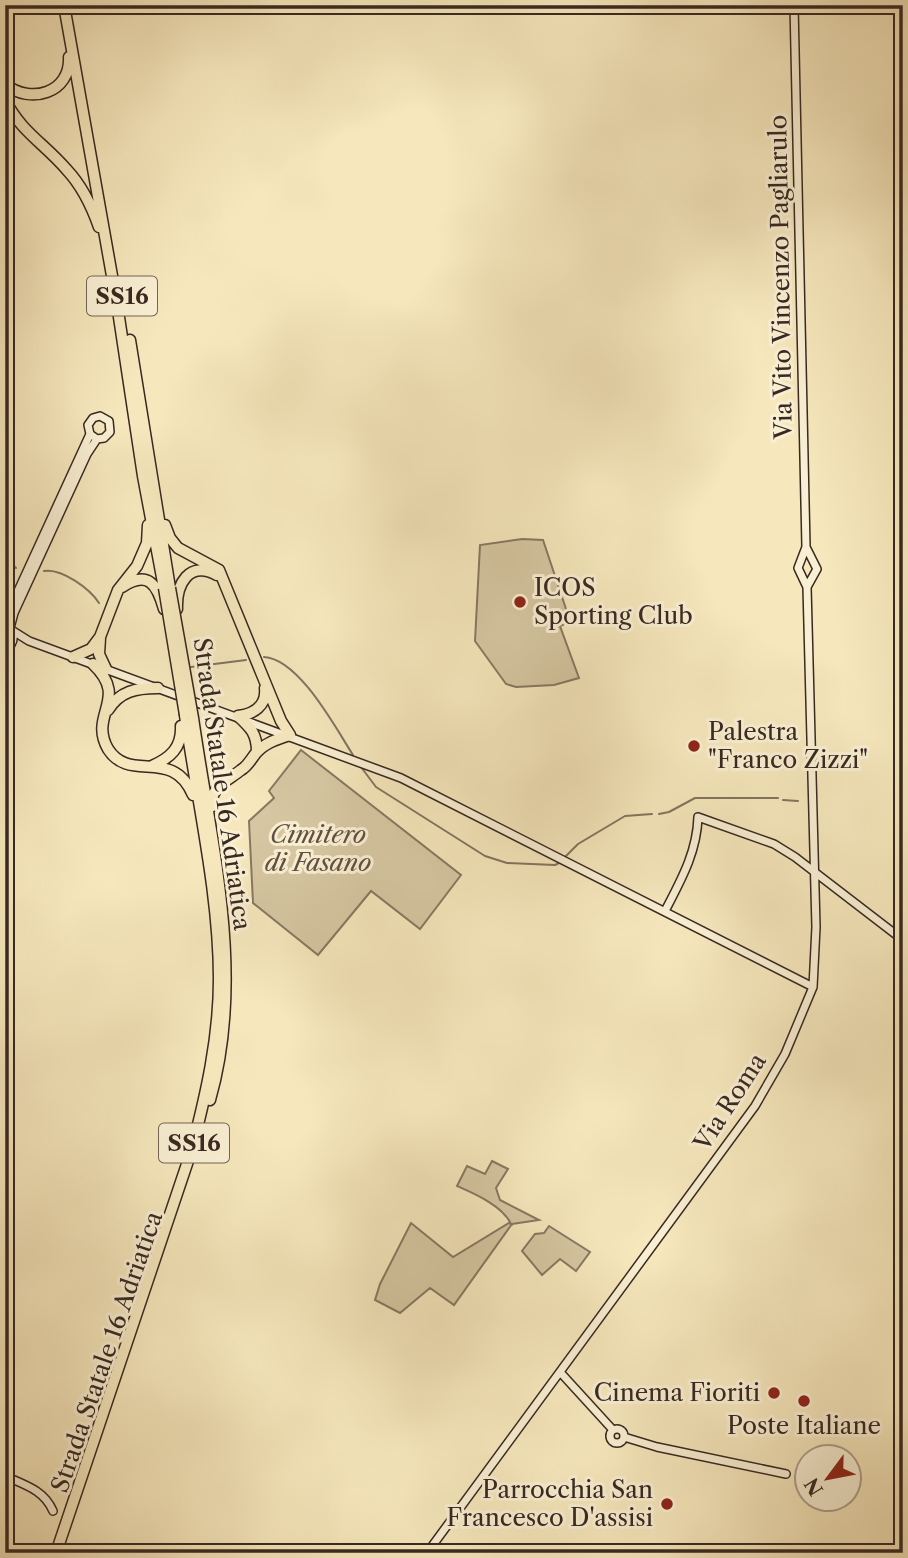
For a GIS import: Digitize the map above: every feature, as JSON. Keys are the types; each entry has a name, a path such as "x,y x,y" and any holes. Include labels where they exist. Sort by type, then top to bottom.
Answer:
{"highway":[{"path":"5,84 21,93 38,95 54,88 63,79 70,60 64,5"},
{"name":"Strada Statale 16 Adriatica","path":"56,1553 191,1152 204,1104 216,1031 219,971 215,912 174,630 143,476 124,344 64,5"},
{"name":"Strada Statale 16 Adriatica","path":"64,5 150,462 167,590"},
{"name":"SS16","path":"5,100 21,126 68,170 85,195 101,232 124,344"},
{"path":"150,462 163,521 170,538 178,548 225,580 264,681 290,735 271,741 257,752 241,771 228,777 217,778 210,775 204,767 196,740"},
{"path":"73,657 91,649 100,637 121,586 147,543 148,523 143,476"},
{"path":"121,586 141,580 167,590 192,572 210,568"},
{"name":"Strada Statale 16 Adriatica","path":"61,1553 188,1181 214,1089 224,1034 225,944 215,849 196,740 186,716 179,684 174,630"},
{"path":"100,637 99,654 106,669"},
{"path":"93,664 109,683 110,694 102,728 104,738 116,758 127,764 164,767 176,772 187,782 194,797 204,840"},
{"path":"237,716 252,714 260,707 266,694 264,681"},
{"path":"104,717 112,703 122,694 133,689 158,688"},
{"path":"151,766 166,759 177,748 186,716"},
{"path":"237,716 252,729 257,739 257,752"},
{"path":"215,849 211,800 215,790 228,777"}],"street":[{"name":"Via Vito Vincenzo Pagliarulo","path":"794,5 806,547 801,561"},
{"path":"5,613 12,604 93,437 14,613 9,628 14,638 8,648"},
{"name":"Via Vito Vincenzo Pagliarulo","path":"806,547 811,559"},
{"path":"811,559 817,569 811,577 802,576 798,568 801,561 811,559"},
{"name":"Via Roma","path":"427,1553 755,1105 785,1054 813,986 816,927 807,587 802,576"},
{"name":"Via Roma","path":"807,587 811,577"},
{"path":"9,628 29,641 401,778 813,986"},
{"path":"8,648 29,641"},
{"path":"665,911 689,864 698,817 774,844 795,857 903,940"},
{"path":"560,1373 613,1430 620,1430 624,1437 657,1447 786,1474"},
{"path":"5,1476 41,1492 53,1511"}],"green space":[{"name":"ICOS Sporting Club","path":"522,539 543,540 568,615 563,617 565,624 560,626 579,678 554,685 516,687 506,684 475,641 480,545"},
{"name":"Cimitero di Fasano","path":"301,750 461,875 420,929 371,891 318,955 253,903 249,821 274,798 269,791"},
{"path":"492,1161 508,1169 496,1188 500,1200 539,1220 512,1224 454,1305 430,1288 400,1313 375,1300 380,1284 411,1223 453,1257 511,1224 495,1206 457,1186 467,1166 485,1174"},
{"path":"549,1226 590,1252 576,1271 560,1259 542,1275 522,1251 535,1234 544,1233"}],"waterway":[{"path":"5,557 16,568"},
{"path":"44,571 67,576 99,603"},
{"path":"264,657 290,669 303,682 353,755"},
{"path":"191,667 246,660"},
{"path":"361,767 376,787 485,856 507,863 555,865 561,862"},
{"path":"659,814 669,812 695,798 778,798"},
{"path":"783,800 798,801"},
{"path":"565,857 578,844 625,816 652,814"}],"place":[{"name":"ICOS Sporting Club","path":"520,602"},
{"name":"Palestra \"Franco Zizzi\"","path":"694,746"},
{"name":"Cinema Fioriti","path":"774,1393"},
{"name":"Poste Italiane","path":"804,1401"},
{"name":"Parrocchia San Francesco D'assisi","path":"667,1504"}]}
